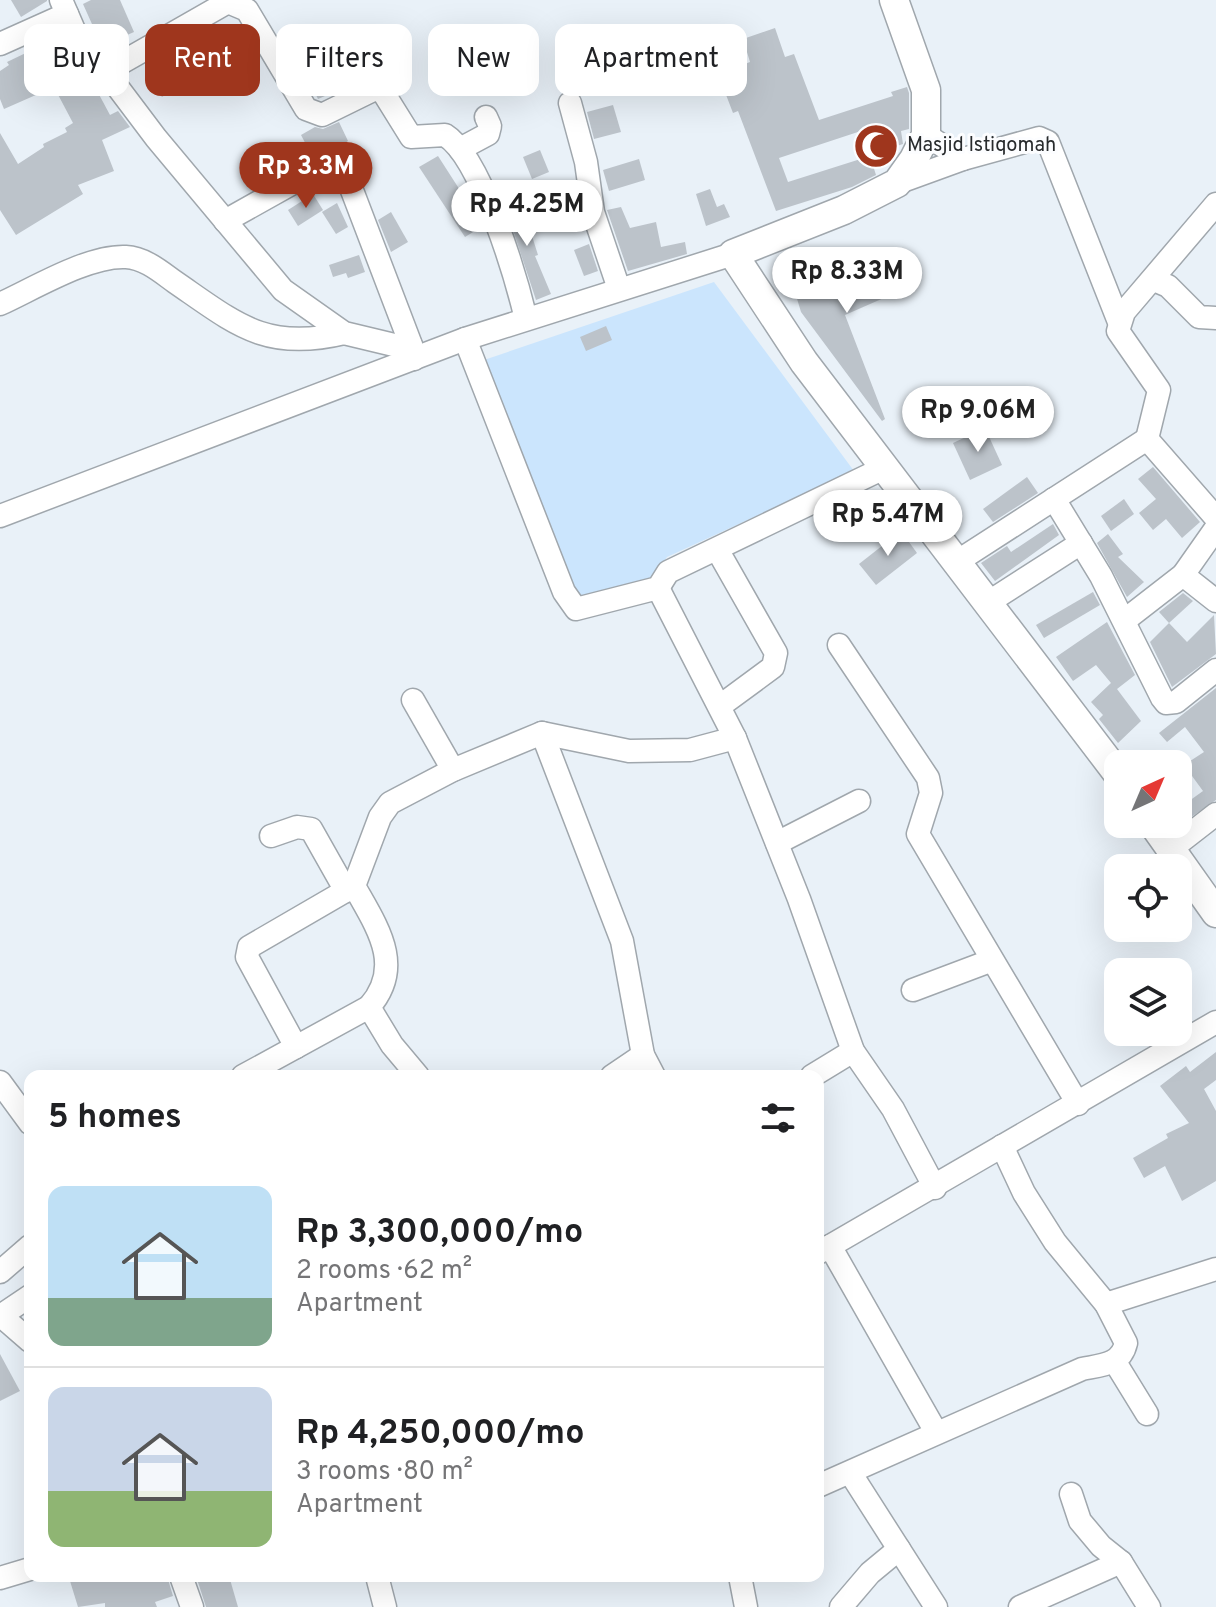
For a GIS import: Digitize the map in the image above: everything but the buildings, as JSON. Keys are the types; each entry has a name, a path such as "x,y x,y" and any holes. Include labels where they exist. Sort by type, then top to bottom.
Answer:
{"main road":[{"path":"894,0 926,90 926,135 897,183 844,210 733,254 804,362 1104,755"},
{"path":"1163,838 1216,913"}],"street":[{"path":"129,58 208,6 228,2 247,10 306,109 314,114 322,115 379,89 411,137 445,135 460,149 500,230 526,319"},
{"path":"0,44 64,7"},
{"path":"125,96 283,290 344,333 412,352"},
{"path":"570,103 586,162 593,212 619,289"},
{"path":"460,149 488,134 490,126 486,117"},
{"path":"926,135 963,159"},
{"path":"897,183 963,159 1039,138 1048,142 1119,322 1118,331 1159,390 1147,439 958,561"},
{"path":"225,221 318,169 337,165 345,172 412,352"},
{"path":"1119,322 1216,205"},
{"path":"0,516 412,352 465,339 733,254"},
{"path":"0,304 88,264 126,257 157,269 232,322 262,336 317,339 344,333"},
{"path":"1154,280 1168,286 1197,316 1216,318"},
{"path":"465,339 570,604 583,609 658,588 668,572 718,551 886,467"},
{"path":"1147,439 1216,518"},
{"path":"1054,499 1125,620 1166,703 1176,702 1216,670"},
{"path":"1125,620 1183,575 1216,528"},
{"path":"989,602 1081,543"},
{"path":"718,551 776,653 773,667 720,706"},
{"path":"1183,575 1216,601"},
{"path":"658,588 735,738 853,1051 893,1109 935,1188"},
{"path":"839,645 928,778 931,793 918,834 990,961 1078,1104"},
{"path":"413,700 453,770"},
{"path":"296,1047 247,957 249,947 350,888 380,817 390,803 453,770 542,733 629,751 690,750 735,738"},
{"path":"542,733 622,941 643,1055 651,1070"},
{"path":"777,843 859,801"},
{"path":"1171,849 1216,814"},
{"path":"254,1070 369,1007 386,982 389,963 380,932 311,829 297,827 271,836"},
{"path":"913,990 990,961"},
{"path":"369,1007 392,1045 413,1070"},
{"path":"936,1432 824,1250 1216,1022"},
{"path":"822,1070 853,1051"},
{"path":"621,1070 643,1055"},
{"path":"0,1082 24,1115"},
{"path":"824,1484 1082,1369 1115,1362 1124,1354 1126,1343 1106,1304 1055,1242 1024,1193 1002,1146"},
{"path":"0,1272 24,1251"},
{"path":"1106,1304 1216,1269"},
{"path":"24,1300 1,1315 24,1336"},
{"path":"1115,1362 1147,1414"},
{"path":"851,1474 936,1607"},
{"path":"1071,1494 1080,1521 1101,1546 1121,1562 1149,1607"},
{"path":"841,1607 870,1573 899,1549"},
{"path":"1020,1607 1121,1562"},
{"path":"0,1578 24,1571"},
{"path":"183,1582 192,1607"},
{"path":"379,1582 385,1607"},
{"path":"741,1582 746,1607"}],"shaded area":[{"path":"714,282 854,471 667,557 646,588 581,612 481,361"}],"place":[{"name":"Masjid Istiqomah","path":"876,146"}]}
